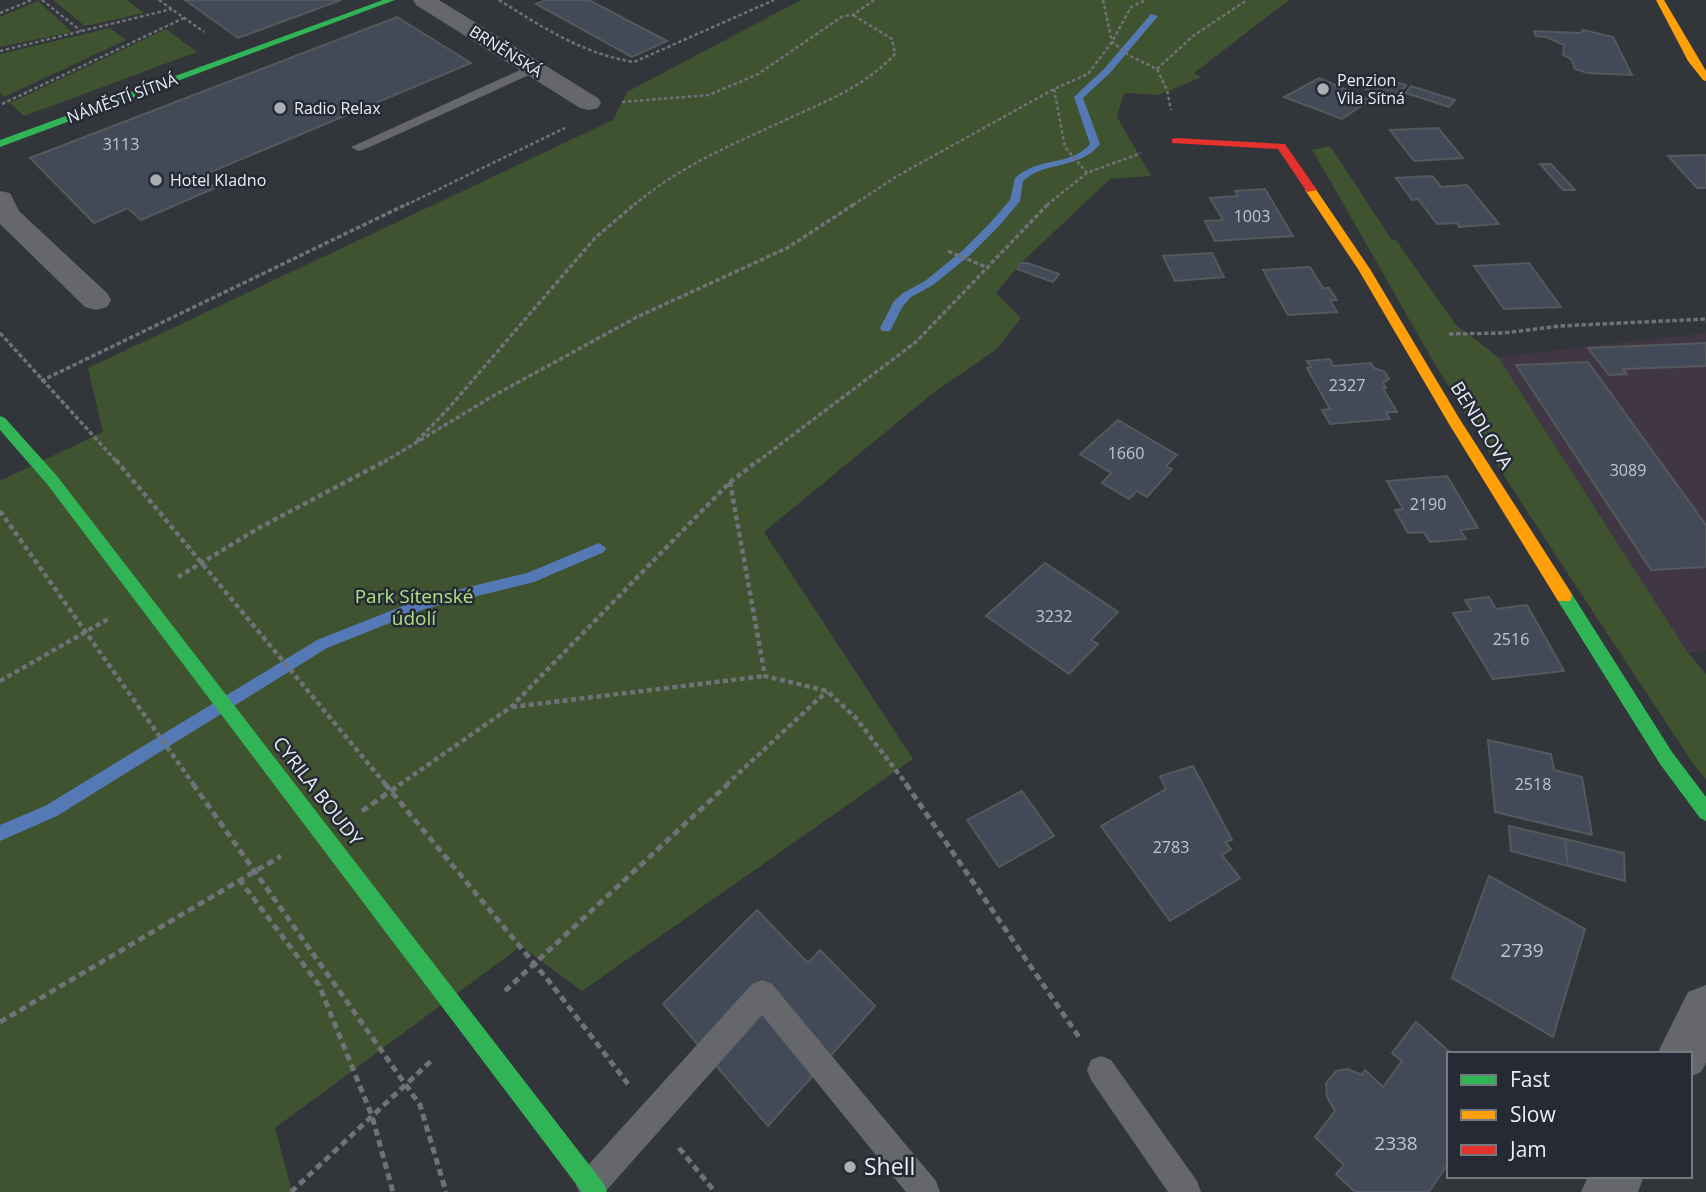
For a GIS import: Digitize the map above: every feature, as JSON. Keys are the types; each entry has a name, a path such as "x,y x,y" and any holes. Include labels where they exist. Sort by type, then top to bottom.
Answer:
{"street":[{"name":"NÁMĚSTÍ SÍTNÁ","path":"0,144 391,0"},
{"name":"BRNĚNSKÁ","path":"424,0 589,103"},
{"path":"1660,0 1693,61 1706,78"},
{"name":"BENDLOVA","path":"1176,141 1281,146 1364,269 1666,758 1706,812"},
{"path":"0,199 6,214 96,300"},
{"name":"CYRILA BOUDY","path":"0,421 52,480 594,1189"},
{"path":"1683,1052 1706,1010"}],"lane":[{"path":"358,146 533,68"},
{"path":"594,1189 653,1117 762,994 925,1192"},
{"path":"1101,1070 1185,1192"}],"path":[{"path":"0,13 32,0"},
{"path":"42,0 81,32"},
{"path":"0,103 184,18 159,0"},
{"path":"499,0 590,53 613,61 634,62 773,0"},
{"path":"41,381 594,114 589,103 677,100 709,96 758,74 844,16 853,15 874,0"},
{"path":"353,816 511,708 730,482 916,342 1043,208 1087,173 1176,141 1167,90 1157,69 1130,57 1112,42 1103,0"},
{"path":"168,583 259,528 412,447 493,396 637,317 787,248 899,175 1054,89 1088,74 1112,42 1131,7 1146,0"},
{"path":"1157,69 1193,36 1247,0"},
{"path":"0,51 172,9"},
{"path":"412,447 448,410 595,238 643,197 698,160 834,98 877,74 895,54 892,39 853,15"},
{"path":"1054,89 1065,147 1087,173"},
{"path":"948,251 988,268"},
{"path":"1392,318 1445,334 1504,334 1560,326 1706,319"},
{"path":"0,333 41,381 108,451 552,985 653,1117 715,1192"},
{"path":"730,482 765,677"},
{"path":"0,511 420,1105 446,1192"},
{"path":"0,681 111,618"},
{"path":"511,708 765,677 827,691 856,718 922,805 1101,1070"},
{"path":"503,993 827,691"},
{"path":"0,1022 284,854"},
{"path":"239,879 320,985 372,1116 393,1192"},
{"path":"291,1192 443,1050"}],"shaded area":[{"path":"1706,333 1706,650 1688,653 1498,357"}],"green space":[{"path":"53,0 127,0 144,13 85,26"},
{"name":"Park Sítenské údolí","path":"801,0 1289,0 1194,73 1202,77 1159,95 1124,93 1117,117 1151,176 1110,179 1021,263 996,293 1021,318 997,349 933,393 764,532 913,759 582,991 521,946 275,1128 292,1192 0,1192 0,481 103,432 88,368 613,120 627,92"},
{"path":"38,1 72,32 0,47 0,17"},
{"path":"110,28 126,40 4,97 0,93 0,54"},
{"path":"166,29 197,52 24,116 10,103"},
{"path":"1330,146 1392,240 1396,240 1456,325 1498,357 1688,653 1706,674 1706,779 1694,765 1560,562 1437,368 1312,150"}],"building":[{"path":"185,0 341,0 238,38"},
{"path":"546,0 589,0 667,41 632,57 536,4"},
{"path":"397,17 471,63 201,176 215,188 141,220 128,208 94,223 30,158"},
{"path":"1583,30 1613,37 1632,75 1587,73 1575,69 1571,59 1563,55 1564,45 1546,37 1536,36 1534,31 1580,33"},
{"path":"1376,76 1406,85 1396,98 1366,89"},
{"path":"1319,78 1370,100 1342,119 1284,97"},
{"path":"1411,86 1455,100 1449,107 1406,93"},
{"path":"1438,128 1463,158 1414,161 1390,130"},
{"path":"1706,155 1706,188 1697,188 1668,156"},
{"path":"1540,164 1551,164 1575,190 1563,190"},
{"path":"1432,176 1441,187 1467,185 1499,224 1459,227 1457,223 1437,224 1418,199 1412,200 1396,178"},
{"path":"1265,189 1293,236 1215,241 1205,221 1223,220 1210,198 1238,196 1235,191"},
{"path":"1212,253 1224,277 1175,281 1163,256"},
{"path":"1021,263 1059,274 1053,282 1017,269"},
{"path":"1529,263 1561,307 1504,309 1474,266"},
{"path":"1310,267 1323,288 1329,288 1337,300 1330,300 1337,312 1288,315 1263,270"},
{"path":"1706,343 1706,366 1623,369 1627,374 1609,375 1588,348"},
{"path":"1330,359 1333,366 1371,363 1374,368 1385,372 1389,379 1383,383 1386,388 1383,388 1397,412 1386,412 1390,419 1330,424 1322,410 1330,409 1307,368 1311,367 1307,361"},
{"path":"1588,362 1706,525 1706,567 1651,570 1516,365"},
{"path":"1118,420 1177,455 1166,466 1172,469 1147,497 1137,491 1129,499 1102,483 1111,473 1080,454"},
{"path":"1447,476 1478,528 1460,530 1466,539 1430,542 1424,532 1408,533 1395,510 1403,509 1387,481"},
{"path":"1045,563 1118,612 1091,640 1098,644 1069,674 986,616"},
{"path":"1489,597 1496,609 1527,605 1564,671 1493,679 1453,613 1472,611 1465,600"},
{"path":"1488,740 1551,754 1554,770 1582,777 1592,835 1495,812"},
{"path":"1193,766 1232,840 1225,842 1231,849 1222,855 1240,878 1170,921 1101,826 1166,789 1160,776"},
{"path":"1022,791 1054,836 999,867 967,820"},
{"path":"1509,826 1565,839 1568,866 1511,851"},
{"path":"1565,839 1624,853 1625,881 1568,866"},
{"path":"1489,876 1585,929 1553,1037 1452,978"},
{"path":"757,910 808,963 820,950 875,1006 768,1126 663,1004"},
{"path":"1416,1022 1450,1052 1447,1052 1447,1165 1429,1192 1355,1192 1336,1174 1344,1165 1315,1137 1335,1111 1327,1097 1326,1083 1336,1071 1348,1069 1362,1075 1365,1070 1383,1087 1402,1061 1392,1053"}],"waterway":[{"path":"886,328 898,304 907,295 929,283 966,253 995,224 1015,201 1018,180 1033,169 1076,159 1090,151 1095,144 1078,97 1107,71 1154,16"},
{"path":"0,833 51,811 322,644 423,604 529,578 599,548"}],"traffic: fast":[{"path":"0,144 391,0"},
{"path":"0,421 52,480 596,1192"},
{"path":"1564,596 1666,758 1706,812"}],"traffic: slow":[{"path":"1660,0 1693,61 1706,78"},
{"path":"1311,190 1364,269 1454,421 1564,596"}],"traffic: jam":[{"path":"1176,141 1281,146 1311,190"}],"place":[{"name":"Penzion Vila Sítná","path":"1323,89"},
{"name":"Radio Relax","path":"280,108"},
{"name":"Hotel Kladno","path":"156,180"},
{"name":"Shell","path":"850,1167"}]}
